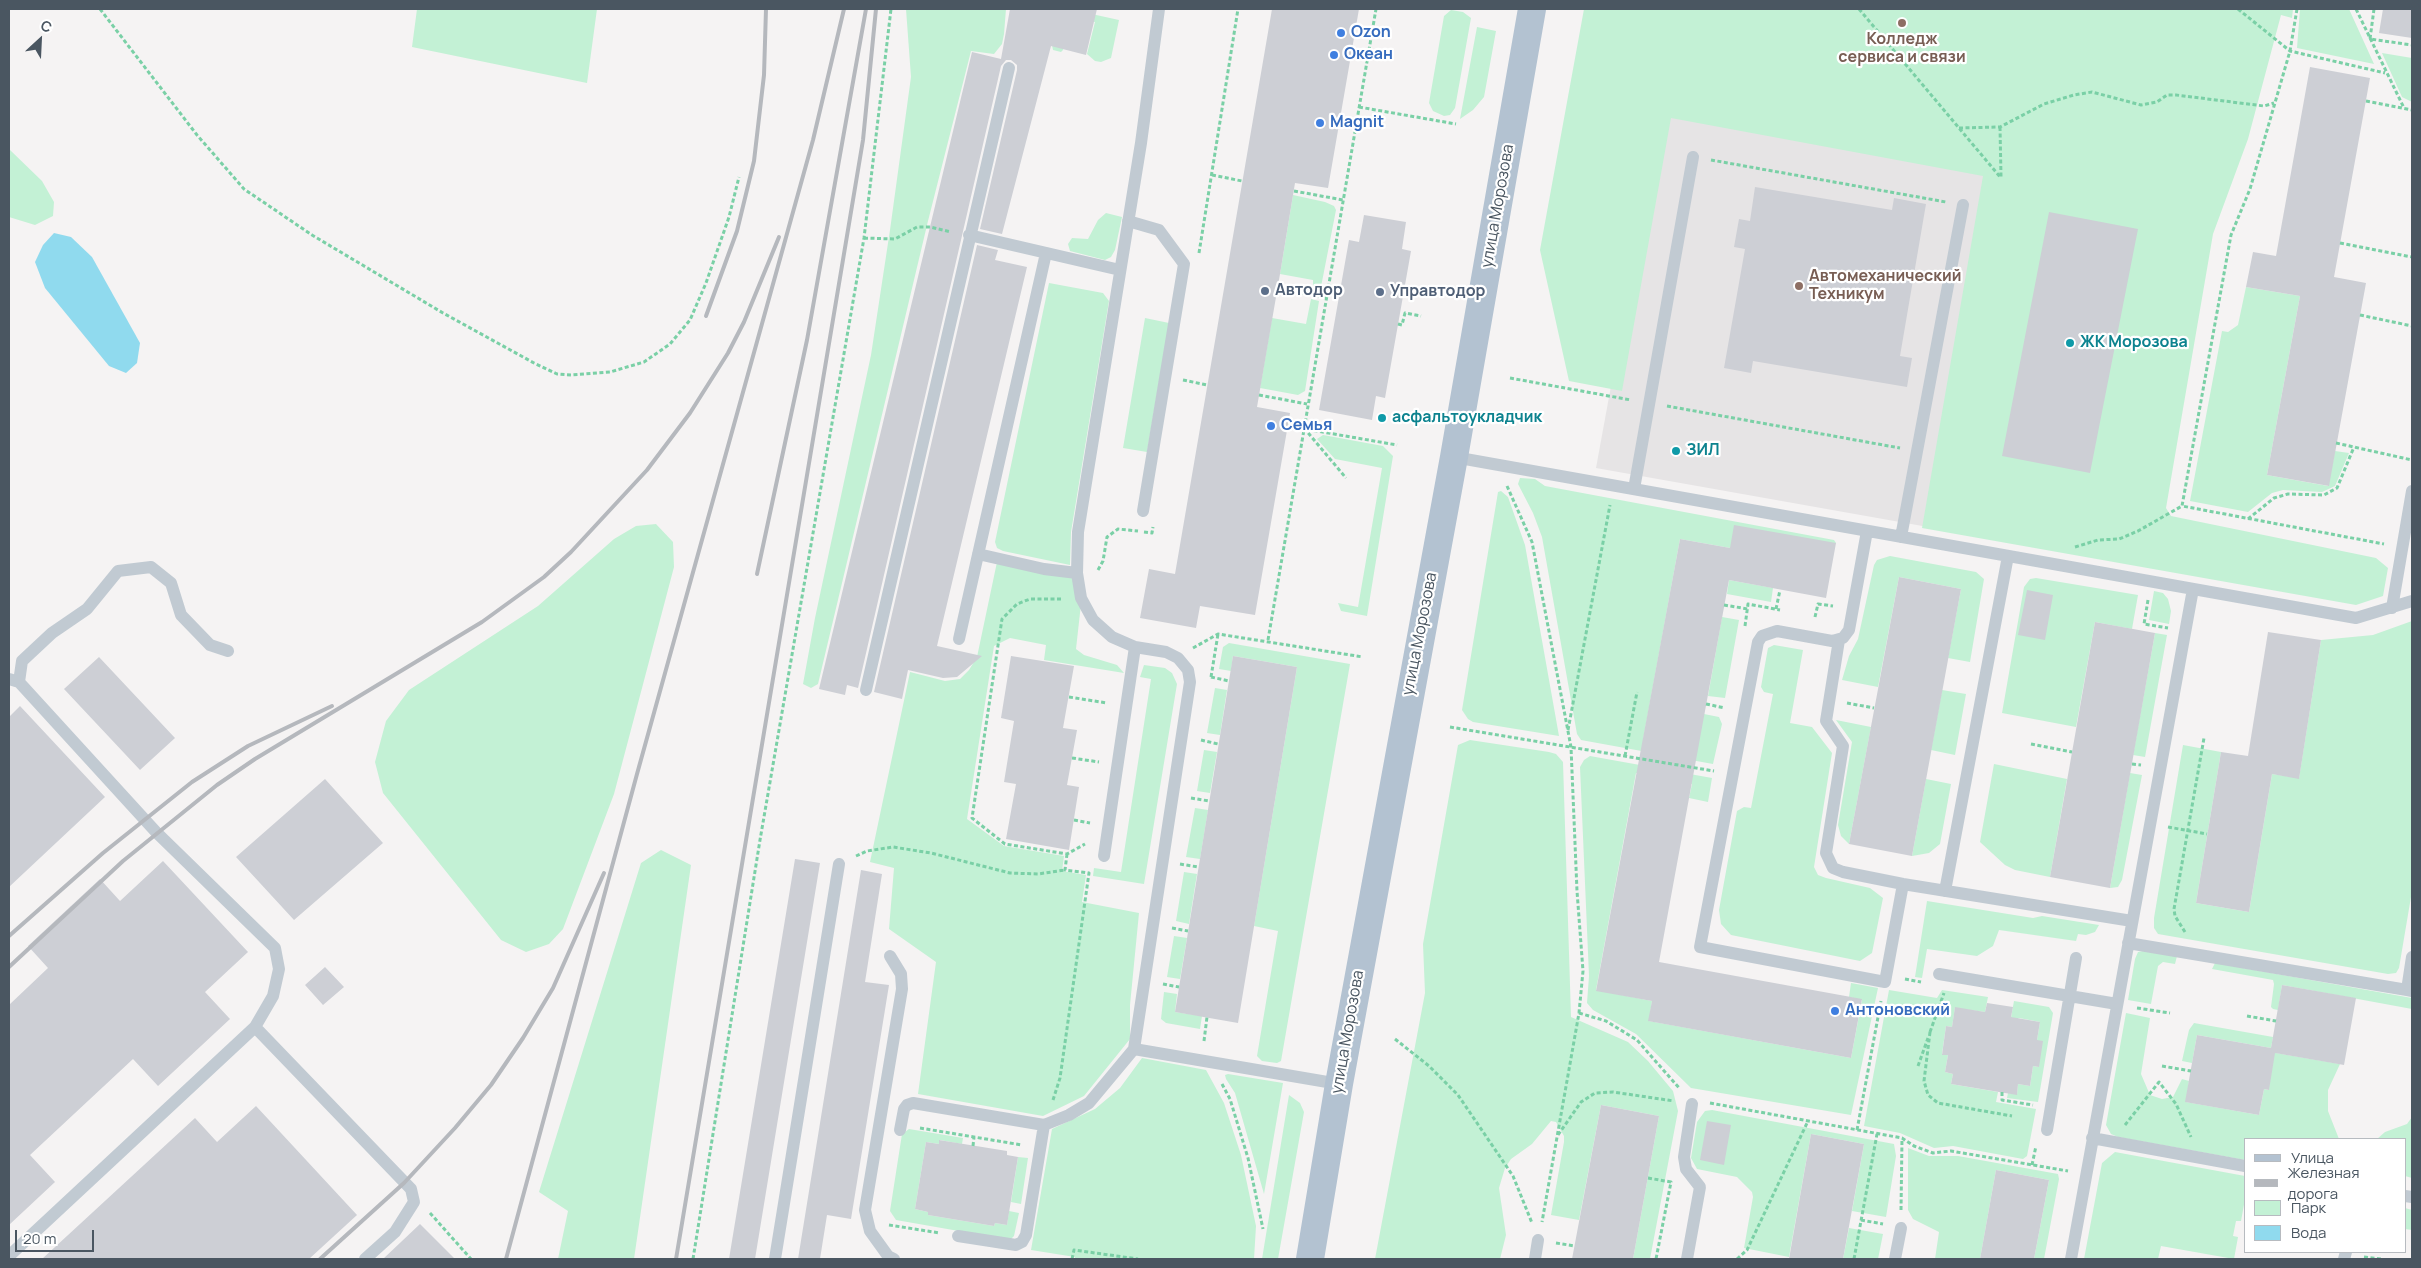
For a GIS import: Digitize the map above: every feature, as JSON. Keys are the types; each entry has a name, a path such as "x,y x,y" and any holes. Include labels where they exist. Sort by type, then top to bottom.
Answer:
{"main road":[{"name":"улица Морозова","path":"1310,1259 1339,1084 1454,458 1532,9"}],"lane":[{"path":"901,1128 904,1109 912,1103 1044,1125 1069,1115 1089,1102 1134,1049 1190,682 1188,670 1178,658 1166,652 1135,647 1112,637 1094,620 1081,598 1077,573 1081,515 1128,221 1158,9"},
{"path":"866,690 969,235 1009,68"},
{"path":"1634,489 1693,156"},
{"path":"1901,537 1964,205"},
{"path":"1128,221 1159,230 1184,264 1143,511"},
{"path":"969,235 1120,270"},
{"path":"959,639 1046,253"},
{"path":"1454,458 2356,618 2412,600"},
{"path":"2392,608 2412,491"},
{"path":"1867,531 1849,630 1839,640 1826,721 1843,746 1826,853 1827,859 1833,868 1843,872 1903,884 2132,922"},
{"path":"978,554 1044,569 1077,573"},
{"path":"1945,891 2008,556"},
{"path":"9,1256 255,1027 273,996 279,968 276,948 156,832 14,680 22,661 52,633 87,609 118,570 151,567 171,583 181,615 210,645 228,651"},
{"path":"2071,1259 2193,589"},
{"path":"1839,640 1832,641 1777,631 1762,636 1758,642 1700,947 1885,982 1903,884"},
{"path":"1104,856 1135,647"},
{"path":"775,1259 839,864"},
{"path":"2128,944 2410,991 2412,957"},
{"path":"890,956 901,974 902,989 865,1210 870,1231 888,1256 894,1259"},
{"path":"2047,1130 2076,958"},
{"path":"1939,974 2117,1004"},
{"path":"255,1027 410,1189 414,1202 395,1232 365,1259"},
{"path":"1134,1049 1339,1084"},
{"path":"1687,1259 1700,1187 1686,1169 1684,1157 1692,1104"},
{"path":"958,1236 1016,1245 1022,1242 1026,1235 1044,1125"},
{"path":"2092,1138 2244,1166"},
{"path":"1895,1259 1901,1228"},
{"path":"1535,1259 1538,1240"}],"path":[{"path":"100,9 197,135 244,189 312,235 434,308 557,374 571,375 610,372 644,362 670,344 690,320 706,283 729,217 739,176"},
{"path":"693,1259 760,840 864,238 891,9"},
{"path":"1268,640 1376,9"},
{"path":"1859,9 2001,178 2000,127"},
{"path":"2238,9 2290,51 2386,73"},
{"path":"2182,506 2231,235 2250,189 2290,51 2297,9"},
{"path":"2356,9 2404,108"},
{"path":"2370,39 2374,9"},
{"path":"2370,39 2412,45"},
{"path":"1959,128 2000,127 2044,104 2074,94 2092,92 2141,104 2156,102 2167,95 2264,106 2274,102"},
{"path":"2366,101 2412,110"},
{"path":"1360,107 1456,124"},
{"path":"1693,156 1964,205"},
{"path":"1212,175 1242,181"},
{"path":"1294,191 1343,200"},
{"path":"864,238 895,239 917,227 930,227 969,235"},
{"path":"2340,243 2412,257"},
{"path":"1277,289 1326,298"},
{"path":"1398,324 1402,325 1405,313 1421,316"},
{"path":"2360,315 2412,326"},
{"path":"1510,378 1917,452"},
{"path":"1178,380 1207,385"},
{"path":"1259,395 1307,404"},
{"path":"1288,426 1397,445"},
{"path":"1303,428 1346,478"},
{"path":"2336,443 2412,460"},
{"path":"2248,519 2274,498 2288,494 2324,495 2337,488 2354,447"},
{"path":"1496,465 1512,495 1532,542 1571,747 1577,891 1584,971 1579,1013 1538,1240"},
{"path":"1568,730 1612,496"},
{"path":"2052,564 2068,551 2080,545 2138,532 2182,506 2402,548"},
{"path":"1107,537 1118,529"},
{"path":"2150,582 2144,624 2173,629"},
{"path":"1776,609 1780,590"},
{"path":"1081,598 1030,599 1018,604 1002,619 972,818 1005,844 1067,854 1090,842"},
{"path":"1724,605 1748,610"},
{"path":"1178,658 1218,634 1268,640 1363,657"},
{"path":"1211,677 1229,681"},
{"path":"1625,756 1637,692"},
{"path":"1068,697 1111,704"},
{"path":"1829,699 1874,708"},
{"path":"1706,704 1730,709"},
{"path":"1450,727 1734,774"},
{"path":"2198,955 2175,916 2174,909 2204,738"},
{"path":"1200,740 1218,744"},
{"path":"2031,744 2072,752"},
{"path":"1072,758 1102,763"},
{"path":"1191,798 1209,801"},
{"path":"1074,820 1092,823"},
{"path":"2167,827 2207,834"},
{"path":"839,864 867,851 893,847 931,853 1010,873 1038,874 1065,870 1089,873 1060,1078 1044,1125"},
{"path":"1065,870 1067,854"},
{"path":"1180,864 1198,867"},
{"path":"1169,927 1188,931"},
{"path":"1160,984 1179,987"},
{"path":"1918,1066 1947,986"},
{"path":"2144,1009 2170,1013"},
{"path":"1579,1013 1606,1021 1637,1040 1692,1104"},
{"path":"2246,1016 2276,1021"},
{"path":"1204,1041 1207,1017"},
{"path":"1930,1032 1924,1081 1928,1095 1938,1103 2012,1116"},
{"path":"1395,1039 1429,1066 1458,1094 1513,1176 1538,1240"},
{"path":"1210,1062 1230,1099 1248,1158 1263,1229"},
{"path":"2162,1066 2191,1071"},
{"path":"2111,1141 2159,1082 2176,1104 2201,1158"},
{"path":"1557,1137 1581,1102 1595,1093 1613,1092 1692,1104 1707,1102 1902,1138 1914,1146 1933,1153 1951,1151 2086,1174"},
{"path":"2002,1092 2002,1100 2042,1106"},
{"path":"1737,1259 1747,1250 1808,1121"},
{"path":"901,1128 974,1137 1028,1147"},
{"path":"1854,1259 1878,1134"},
{"path":"973,1146 974,1137"},
{"path":"1901,1228 1902,1138"},
{"path":"2032,1165 2037,1139"},
{"path":"1648,1178 1671,1182 1656,1259"},
{"path":"410,1189 471,1259"},
{"path":"884,1224 958,1236"},
{"path":"1072,1259 1074,1250 1138,1259"}],"shaded area":[{"name":"Автомеханический Техникум","path":"1680,9 1989,176 1928,527 1596,468"}],"green space":[{"path":"417,9 597,9 587,83 412,47"},
{"path":"906,9 1006,9 1004,34 1002,44 994,54 971,51 928,221 818,684 811,688 803,684 815,618 871,355 890,230 911,77"},
{"path":"1039,9 1069,9 1119,20 1111,58 1101,62 1095,61 1087,54 1095,22 1071,19 1063,50 1061,52 1053,50 1052,45 1034,37"},
{"path":"1584,9 2293,9 2292,18 2281,15 2248,139 2213,234 2166,508 2171,516 2376,558 2388,568 2383,596 2356,605 1922,528 1983,176 1671,118 1622,391 1569,381 1540,250"},
{"path":"2300,9 2349,9 2374,64 2297,48"},
{"path":"1451,10 1463,12 1471,18 1455,108 1450,115 1444,116 1433,111 1429,103 1444,16"},
{"path":"1477,27 1496,31 1484,97 1473,110 1460,119"},
{"path":"2382,53 2412,58 2412,102 2402,97"},
{"path":"9,149 42,181 54,202 53,216 35,225 9,217"},
{"path":"1293,195 1325,202 1334,206 1336,210 1320,292 1313,290 1313,280 1280,274"},
{"path":"1106,213 1122,217 1115,250 1111,257 1105,260 1070,251 1068,244 1072,238 1088,239 1098,220"},
{"path":"1049,283 1103,293 1109,301 1071,532 1070,565 1003,551 997,548 995,542"},
{"path":"2246,287 2300,296 2267,475 2328,486 2335,451 2349,453 2335,486 2322,492 2283,490 2272,493 2248,512 2190,501 2222,331 2228,332 2238,325"},
{"path":"1311,299 1319,301 1305,391 1298,395 1260,388 1272,318 1306,324"},
{"path":"1145,318 1169,323 1147,452 1123,448"},
{"path":"1323,435 1383,446 1393,456 1367,616 1341,611 1338,603 1358,607 1382,468 1335,459 1317,439"},
{"path":"1520,478 1535,479 1545,486 1834,540 1836,543 1730,548 1680,539 1643,740 1704,714 1719,717 1722,724 1713,764 1581,740 1577,734 1542,537 1533,513 1518,484"},
{"path":"1501,491 1508,497 1525,545 1559,736 1473,722 1468,719 1462,710 1498,492"},
{"path":"656,524 673,542 674,567 614,794 563,929 549,944 526,952 501,940 383,793 375,762 386,721 409,690 538,606 614,539 636,526"},
{"path":"1890,556 1976,572 1984,579 1970,662 1948,658 1961,589 1899,577 1878,687 1842,680 1849,656 1858,639 1874,565 1877,560"},
{"path":"997,562 1075,578 1081,604 1076,649 1084,655 1117,665 1124,673 1044,660 1046,645 1010,638 994,646 967,819 1004,846 1064,856 1062,871 1086,875 1082,902 1139,913 1130,1005 1130,1039 1084,1096 1043,1116 918,1094 936,962 889,929 894,868 870,862 910,672 945,681 960,679 969,670 977,657"},
{"path":"2036,578 2138,595 2132,629 2095,622 2076,727 2002,713 2024,587 2030,579"},
{"path":"1729,580 1773,588 1771,602 1727,594"},
{"path":"2154,591 2163,593 2168,599 2171,611 2169,624 2149,620"},
{"path":"1722,617 1739,620 1725,698 1708,696"},
{"path":"2412,621 2412,891 2399,968 2396,973 2388,974 2158,934 2154,928 2154,918 2183,745 2221,752 2196,903 2249,912 2272,774 2299,778 2321,640 2373,635"},
{"path":"2155,633 2167,635 2145,757 2133,755"},
{"path":"1229,643 1350,664 1281,1061 1277,1063 1262,1061 1257,1056 1278,931 1254,926 1297,667 1233,656 1231,671 1219,669 1223,647"},
{"path":"1774,645 1803,650 1790,723 1812,727 1832,753 1814,867 1818,875 1870,888 1883,898 1872,953 1860,961 1731,935 1721,924 1719,910 1737,811 1744,807 1751,808 1773,694 1764,692 1761,687 1768,648"},
{"path":"1144,665 1165,668 1172,673 1177,684 1144,884 1093,876 1094,868 1121,872 1151,679 1140,677"},
{"path":"1215,688 1227,690 1220,735 1207,733"},
{"path":"1942,690 1966,694 1955,755 1931,750"},
{"path":"1836,720 1871,727 1849,844 1841,836 1838,825 1852,742"},
{"path":"1470,740 1549,752 1556,754 1563,762 1571,1017 1628,1042 1648,1061 1673,1091 1678,1111 1650,1259 1633,1259 1659,1116 1601,1105 1579,1220 1551,1215 1564,1136 1556,1122 1551,1121 1532,1144 1511,1159 1505,1168 1499,1188 1506,1235 1500,1259 1375,1259 1425,993 1423,944 1458,745"},
{"path":"1204,750 1217,752 1210,793 1197,791"},
{"path":"1590,756 1712,778 1708,802 1689,798 1692,784 1636,773 1596,990 1652,1001 1649,1021 1851,1058 1862,1000 1849,997 1851,983 1878,988 1851,1115 1691,1088 1636,1034 1593,1010 1587,1003 1589,976 1580,767 1584,760"},
{"path":"1994,764 2067,779 2050,877 2015,870 2005,865 1980,842"},
{"path":"2130,773 2142,775 2122,880 2118,887 2110,888"},
{"path":"1926,779 1951,784 1940,844 1929,853 1912,856"},
{"path":"1195,808 1208,810 1200,859 1186,857"},
{"path":"661,850 691,865 634,1259 558,1259 568,1211 539,1192 641,863"},
{"path":"1184,872 1197,874 1189,924 1176,921"},
{"path":"1927,901 2033,918 2042,916 2099,925 2095,932 2086,935 2078,934 2076,941 1999,930 1993,946 1977,956 1927,949 1922,978 1915,977"},
{"path":"1174,936 1187,938 1180,979 1167,977"},
{"path":"2143,951 2177,956 2175,964 2163,962 2158,966 2151,1004 2128,1000 2135,959 2138,952"},
{"path":"2215,963 2412,998 2412,1009 2282,985 2278,1010 2273,1009 2271,1007 2273,980 2212,969"},
{"path":"1889,990 1937,998 1942,990 1988,997 1985,1012 1955,1008 1952,1027 1946,1026 1942,1054 1948,1055 1945,1072 1953,1074 1951,1084 1998,1092 1996,1102 2036,1109 2027,1156 2023,1159 1953,1146 1934,1148 1900,1133 1864,1126"},
{"path":"1164,992 1177,994 1175,1012 1202,1016 1200,1029 1166,1023 1161,1019"},
{"path":"2014,1001 2049,1007 2053,1013 2038,1102 2007,1098 2008,1093 2017,1094 2018,1084 2030,1086 2033,1066 2039,1067 2037,1040 2040,1022 2019,1018 2010,1023"},
{"path":"2126,1013 2150,1018 2141,1074 2150,1095 2162,1099 2173,1097 2182,1079 2189,1081 2186,1102 2259,1115 2264,1089 2269,1090 2270,1052 2340,1064 2328,1090 2328,1111 2339,1138 2244,1138 2244,1160 2118,1137 2111,1134 2106,1125"},
{"path":"2194,1023 2273,1037 2271,1048 2197,1035 2192,1063 2182,1061 2189,1030"},
{"path":"1142,1058 1206,1070 1224,1103 1241,1155 1256,1226 1254,1259 1075,1259 1075,1257 1031,1250 1052,1129 1095,1109 1120,1088"},
{"path":"1225,1075 1283,1083 1264,1194 1235,1093 1226,1079"},
{"path":"1289,1095 1300,1103 1304,1112 1278,1259 1262,1259"},
{"path":"1712,1110 1894,1144 1896,1156 1886,1217 1852,1211 1864,1144 1811,1134 1789,1257 1744,1248 1753,1197 1752,1192 1737,1177 1697,1169 1691,1158 1697,1122 1705,1111"},
{"path":"2412,1117 2412,1178 2406,1176 2406,1138 2378,1138 2385,1132 2407,1124"},
{"path":"909,1129 963,1138 962,1144 940,1140 939,1144 926,1142 915,1209 928,1212 928,1215 994,1226 995,1223 1007,1225 1009,1211 1019,1213 1014,1236 1010,1240 896,1220 890,1211 902,1134"},
{"path":"1908,1148 1929,1156 1958,1156 2058,1174 2059,1179 2044,1259 2034,1259 2049,1180 1996,1170 1980,1259 1935,1259 1939,1232 1913,1219 1908,1210"},
{"path":"2115,1152 2244,1176 2244,1204 2241,1221 2236,1221 2233,1236 2238,1237 2234,1259 2161,1246 2158,1259 2084,1259 2102,1163"},
{"path":"1018,1157 1028,1158 1021,1204 1011,1202"},
{"path":"2406,1208 2412,1210 2412,1230 2406,1229"},
{"path":"1849,1228 1883,1234 1878,1259 1843,1259"}],"water":[{"path":"54,233 71,237 92,257 140,343 137,363 126,373 109,366 45,288 35,262 43,245"}],"building":[{"path":"1010,9 1097,9 1086,55 1051,46 1002,234 980,229 1017,70 1017,65 1011,60 1006,60 1001,66 858,688 847,685 845,695 819,689 972,52 1001,59"},
{"path":"1272,9 1359,9 1328,188 1295,183 1257,407 1290,413 1255,615 1200,606 1196,628 1140,618 1149,569 1175,574"},
{"path":"2383,9 2412,9 2412,38 2379,33"},
{"path":"2310,67 2370,78 2334,277 2366,283 2329,486 2267,475 2300,296 2246,287 2253,252 2276,256"},
{"path":"1755,187 1892,210 1894,198 1926,204 1900,356 1912,358 1907,387 1753,361 1751,373 1724,368 1745,249 1734,247 1739,219 1750,221"},
{"name":"ЖК Морозова","path":"2049,212 2138,229 2090,473 2002,456"},
{"path":"1364,215 1406,222 1402,249 1411,251 1385,398 1376,396 1372,420 1319,410 1349,240 1359,242"},
{"path":"977,245 998,250 995,260 1027,267 937,646 982,656 957,677 943,678 908,670 902,699 874,692"},
{"path":"1734,525 1836,543 1826,598 1729,580 1659,962 1862,999 1851,1058 1648,1021 1652,1001 1596,991 1680,539 1730,548"},
{"path":"1899,577 1961,589 1912,856 1849,844"},
{"path":"2027,590 2053,595 2045,640 2018,635"},
{"path":"2095,622 2155,633 2110,888 2050,877"},
{"path":"2268,632 2321,640 2299,779 2272,774 2249,912 2196,903 2221,752 2248,756"},
{"path":"1011,656 1074,666 1063,728 1077,730 1067,785 1079,787 1069,850 1006,839 1016,784 1004,782 1014,721 1001,718"},
{"path":"1233,656 1297,667 1238,1023 1175,1012"},
{"path":"99,657 175,738 140,770 64,689"},
{"path":"20,706 105,797 9,887 9,717"},
{"path":"325,779 383,843 294,920 236,857"},
{"path":"795,859 820,863 755,1259 729,1259"},
{"path":"163,861 248,952 205,992 230,1019 158,1086 133,1059 30,1155 55,1182 9,1225 9,1005 48,968 28,946 100,879 120,901"},
{"path":"861,870 882,874 865,982 889,985 851,1219 827,1215 820,1259 798,1259"},
{"path":"325,967 344,987 323,1005 305,985"},
{"path":"2282,985 2356,998 2344,1065 2275,1053 2269,1090 2264,1089 2259,1115 2185,1102 2197,1035 2271,1048"},
{"path":"1987,1003 2013,1007 2011,1017 2040,1022 2037,1040 2043,1041 2039,1067 2033,1066 2030,1086 2018,1084 2017,1095 1951,1084 1953,1074 1945,1072 1948,1055 1942,1055 1946,1026 1952,1027 1955,1007 1985,1012"},
{"path":"1601,1105 1659,1116 1633,1259 1572,1259"},
{"path":"256,1106 357,1215 309,1259 42,1259 195,1118 217,1142"},
{"path":"1707,1121 1731,1125 1724,1165 1700,1160"},
{"path":"1811,1134 1864,1144 1843,1259 1789,1259"},
{"path":"939,1140 1007,1151 1007,1155 1018,1157 1007,1225 995,1223 994,1226 928,1215 928,1212 915,1209 926,1142 939,1144"},
{"path":"1996,1170 2049,1180 2034,1259 1980,1259"},
{"path":"420,1224 455,1259 383,1259"}],"railway":[{"path":"706,316 737,231 754,161 764,75 766,9"},
{"path":"506,1259 637,774 813,140 844,9"},
{"path":"757,574 807,340 866,9"},
{"path":"676,1259 863,140 876,9"},
{"path":"9,967 123,861 217,785 255,759 482,622 544,577 571,552 647,470 690,413 728,353 744,322 779,237"},
{"path":"9,936 103,853 192,782 248,746 332,706"},
{"path":"320,1259 404,1183 455,1128 491,1085 523,1038 553,988 604,873"}],"place":[{"name":"Колледж сервиса и связи","path":"1902,23"},
{"name":"Ozon","path":"1341,33"},
{"name":"Океан","path":"1334,55"},
{"name":"Magnit","path":"1320,123"},
{"name":"Автомеханический Техникум","path":"1799,286"},
{"name":"Автодор","path":"1265,291"},
{"name":"Управтодор","path":"1380,292"},
{"name":"ЖК Морозова","path":"2070,343"},
{"name":"асфальтоукладчик","path":"1382,418"},
{"name":"Семья","path":"1271,426"},
{"name":"ЗИЛ","path":"1676,451"},
{"name":"Антоновский","path":"1835,1011"}]}
